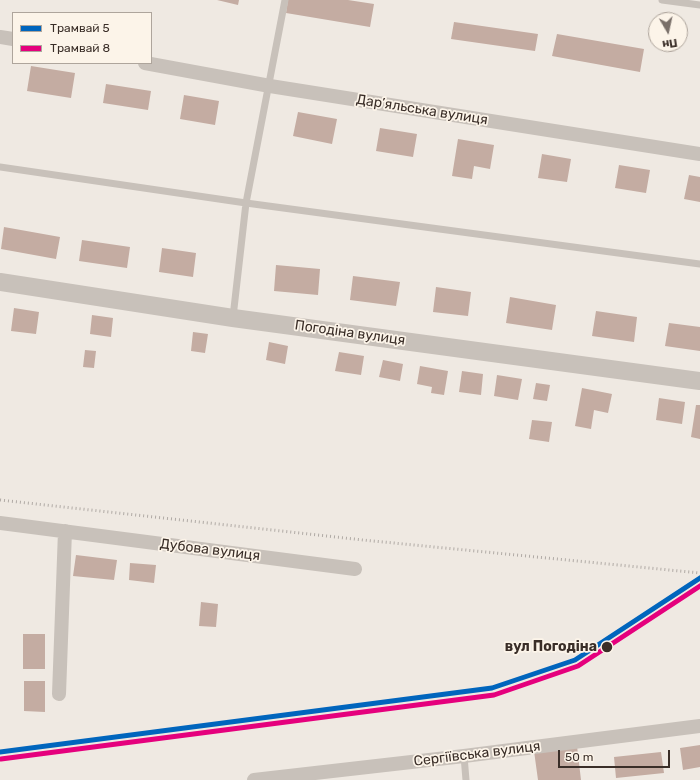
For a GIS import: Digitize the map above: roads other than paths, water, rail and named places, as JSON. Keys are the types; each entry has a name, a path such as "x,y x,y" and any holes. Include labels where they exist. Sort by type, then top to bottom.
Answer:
{"street":[{"path":"0,36 12,39"},
{"name":"Дар’яльська вулиця","path":"150,64 270,86 700,154"},
{"name":"Погодіна вулиця","path":"0,282 233,318 700,381"},
{"name":"Дубова вулиця","path":"0,524 65,531 356,569"},
{"path":"59,694 65,531"},
{"name":"Сергіївська вулиця","path":"254,780 464,756 700,726"}],"lane":[{"path":"233,318 246,204 270,86 285,0"},
{"path":"662,0 700,5"},
{"path":"0,167 246,204 700,264"},
{"path":"464,756 466,780"}],"railway":[{"path":"0,500 363,540 700,573"}],"tram line":[{"name":"5","path":"0,752 492,688 575,660 700,578"},
{"name":"8","path":"1,759 494,695 578,666 700,586"}],"place":[{"name":"вул Погодіна","path":"607,647"}]}
